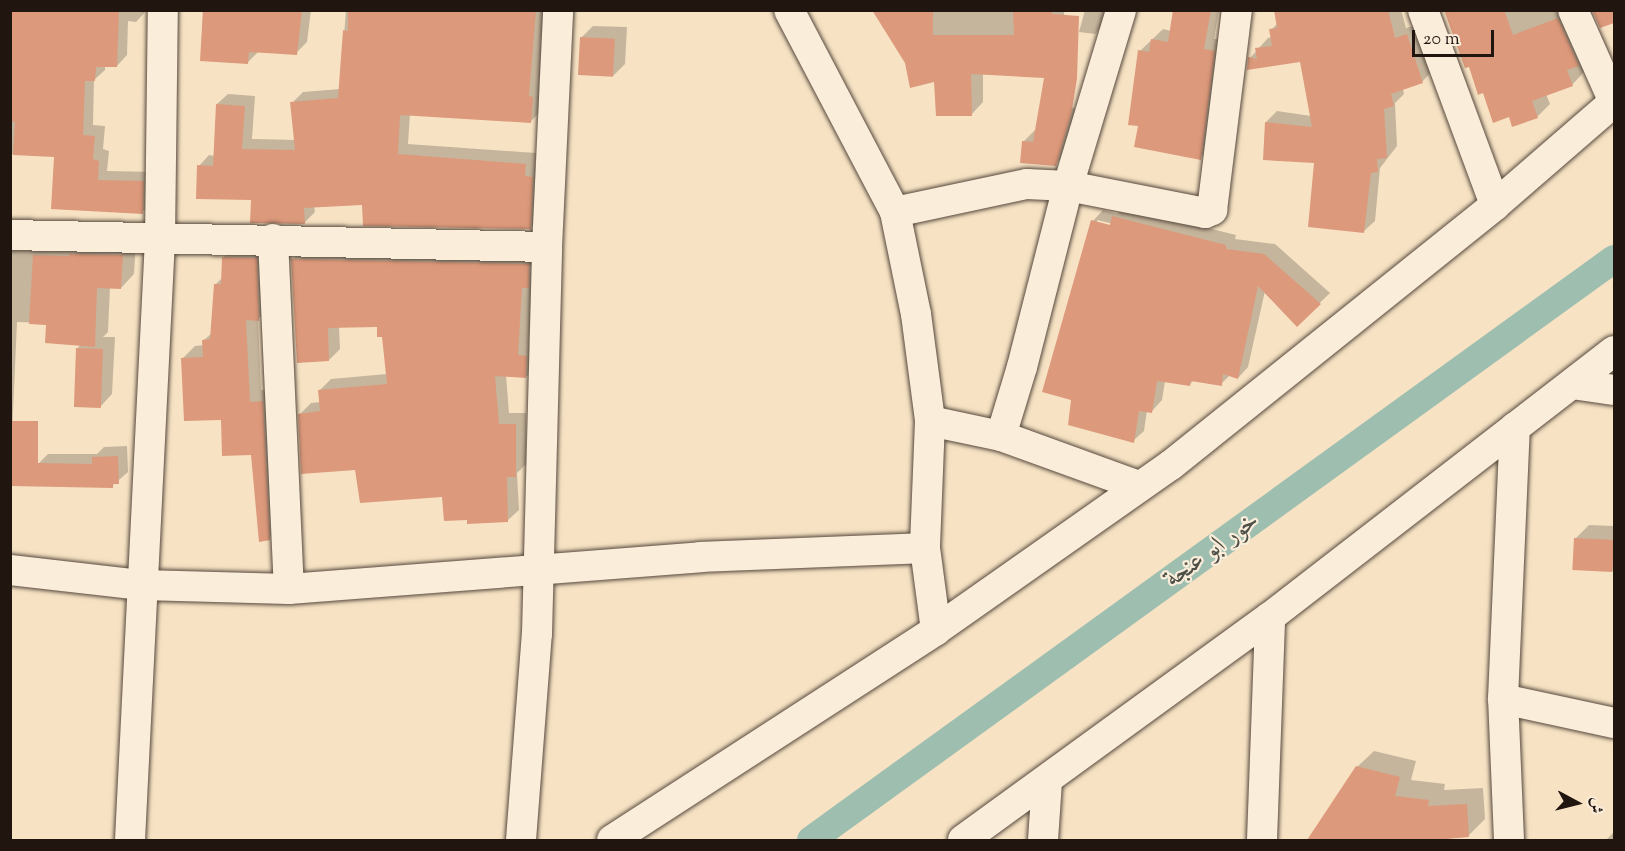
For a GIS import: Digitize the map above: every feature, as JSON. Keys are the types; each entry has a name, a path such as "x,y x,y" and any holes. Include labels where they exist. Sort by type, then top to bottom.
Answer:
{"street":[{"path":"129,840 160,240 163,10"},
{"path":"521,840 531,740 547,247 558,10"},
{"path":"789,10 895,212 916,314 930,421 926,548 936,630"},
{"path":"1001,436 1022,367 1068,186 1121,10"},
{"path":"895,212 1027,184 1068,186 1205,213 1212,210 1237,10"},
{"path":"1423,10 1495,205"},
{"path":"612,840 936,630 1172,465 1495,205 1614,102 1573,10"},
{"path":"10,235 160,240 273,239 547,247"},
{"path":"273,239 290,589"},
{"path":"963,840 1047,782 1270,617 1614,351"},
{"path":"1573,384 1614,390"},
{"path":"930,421 1001,436 1139,486"},
{"path":"1509,840 1503,699 1515,427"},
{"path":"10,570 142,585 290,589 700,557 926,548"},
{"path":"1262,840 1270,617"},
{"path":"1503,699 1614,723"},
{"path":"1043,840 1047,782"}],"building":[{"path":"10,10 119,10 117,67 96,67 95,81 85,81 83,135 95,136 93,159 99,161 98,180 144,181 143,214 51,209 54,157 13,155 15,122 10,121"},
{"path":"203,10 302,10 297,55 249,52 248,64 200,61"},
{"path":"348,10 536,10 529,96 533,97 531,123 400,115 398,154 526,164 525,176 533,177 531,229 363,226 362,205 304,208 305,224 250,223 251,200 196,199 197,165 213,166 216,104 245,106 242,149 295,150 290,102 338,98 343,30 348,31"},
{"path":"872,10 933,10 933,35 1014,35 1013,10 1052,10 1052,14 1079,16 1077,79 1071,115 1056,166 1020,163 1022,141 1033,142 1044,78 971,74 972,116 936,116 934,82 910,88 905,63"},
{"path":"1173,10 1211,10 1204,49 1215,51 1201,160 1134,147 1138,126 1128,125 1138,50 1149,52 1151,39 1168,42"},
{"path":"1274,10 1388,10 1395,38 1407,34 1423,83 1391,94 1394,106 1384,109 1387,158 1377,159 1378,172 1371,173 1364,233 1308,227 1314,163 1263,160 1265,122 1312,127 1300,62 1247,70 1248,57 1257,59 1255,48 1272,46 1269,29 1277,28"},
{"path":"1444,10 1504,10 1513,35 1558,18 1579,66 1567,70 1573,86 1532,101 1538,118 1512,127 1509,117 1493,123 1483,93 1478,95 1469,67 1465,68"},
{"path":"1592,10 1614,10 1614,23 1600,28"},
{"path":"580,37 615,39 613,77 578,75"},
{"path":"1112,216 1226,245 1226,249 1264,254 1321,304 1297,327 1258,286 1238,379 1223,374 1222,386 1191,381 1190,386 1157,381 1152,413 1139,411 1134,443 1068,425 1071,400 1042,392 1091,220 1110,225"},
{"path":"69,254 123,255 121,289 97,288 95,347 45,343 46,325 29,324 33,255 69,256"},
{"path":"222,257 257,258 259,321 246,320 250,402 263,401 270,540 259,542 251,455 222,456 221,420 184,421 181,358 203,357 202,340 210,339 214,284 221,284"},
{"path":"291,259 529,264 529,288 522,288 518,355 527,356 526,378 495,376 499,424 516,424 516,477 507,477 508,522 467,524 467,520 444,521 442,497 360,503 355,470 301,474 298,414 320,411 318,390 387,384 382,337 377,337 377,327 328,328 329,361 297,363"},
{"path":"76,348 103,349 101,408 74,407"},
{"path":"10,421 38,421 38,463 92,464 92,457 118,456 119,484 113,484 113,488 10,486"},
{"path":"1574,538 1614,540 1612,572 1572,570"},
{"path":"1356,766 1400,777 1395,796 1429,800 1428,806 1467,804 1469,837 1435,840 1307,840"}],"waterway":[{"name":"خور ابو عنجة","path":"811,840 1614,259"}]}
